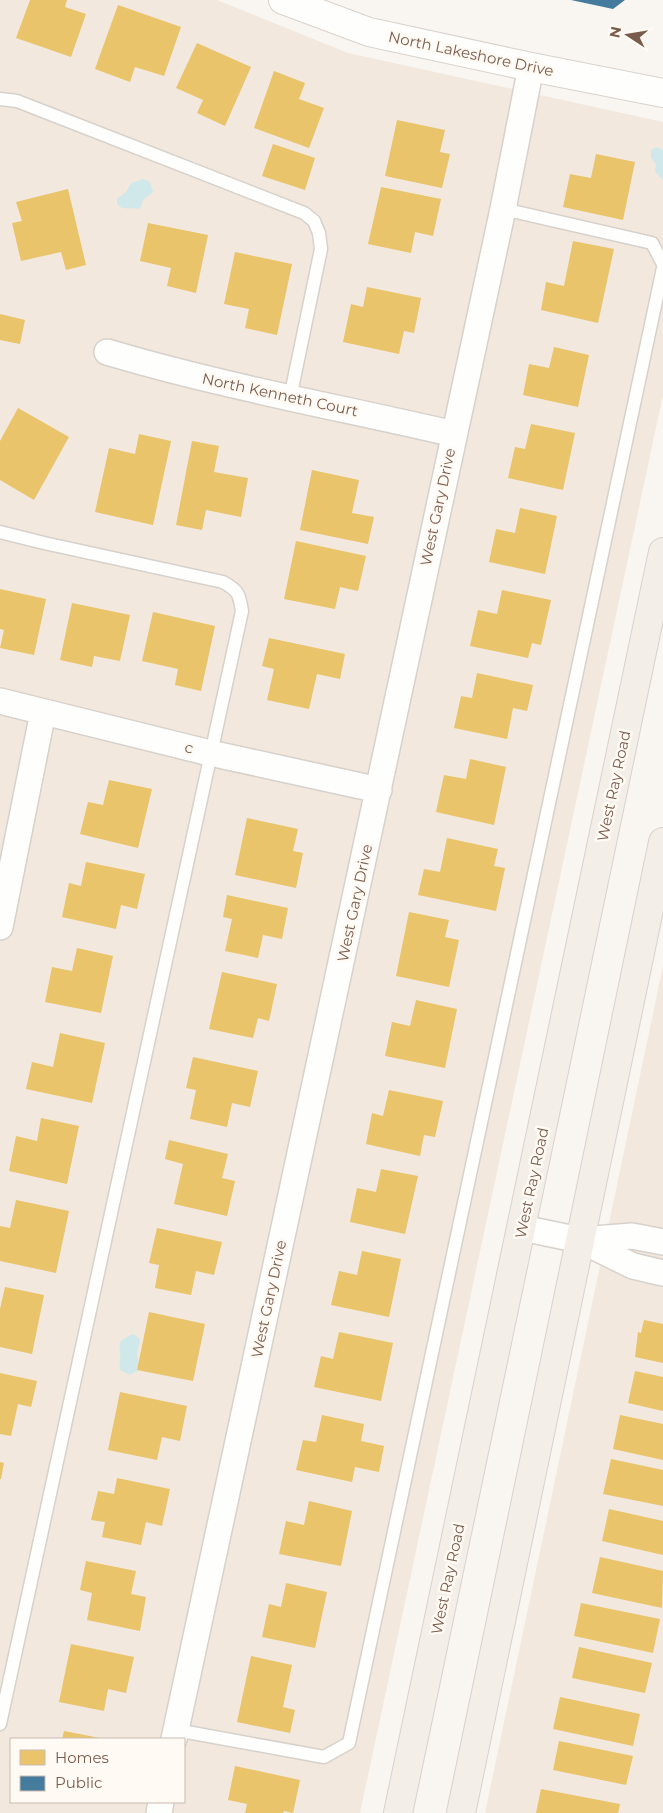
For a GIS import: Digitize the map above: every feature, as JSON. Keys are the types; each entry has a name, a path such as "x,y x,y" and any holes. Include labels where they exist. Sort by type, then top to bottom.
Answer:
{"main road":[{"name":"West Ray Road","path":"398,1813 663,552"},
{"path":"461,1813 663,842"}],"street":[{"name":"North Lakeshore Drive","path":"283,0 369,32 663,93"},
{"name":"West Gary Drive","path":"175,1735 379,790 503,209 531,67"},
{"name":"North Kenneth Court","path":"107,352 172,372 454,434"},
{"name":"c","path":"0,701 210,753 379,790"},
{"path":"0,927 43,712"},
{"path":"522,1228 580,1240 633,1266 663,1273"},
{"path":"580,1240 632,1236 663,1242"}],"lane":[{"path":"0,98 17,101 241,187 304,213 314,221 319,232 321,249 290,398"},
{"path":"503,209 652,243 663,264"},
{"path":"175,1735 324,1757 350,1743 663,268"},
{"path":"0,532 223,582 234,588 239,597 242,611 0,1724"}],"shaded area":[{"path":"0,0 217,0 348,53 663,122 663,395 360,1813 0,1813"},
{"path":"663,966 663,1813 485,1813"}],"water":[{"path":"656,147 663,150 663,180 655,171 656,165 651,157 651,150"},
{"path":"144,179 150,182 153,192 143,200 141,207 138,209 124,208 117,204 117,199 126,192 131,183"},
{"path":"132,1334 140,1339 137,1355 139,1364 137,1371 130,1375 120,1370 120,1343"}],"building: Homes":[{"path":"30,0 67,0 65,7 86,14 71,57 16,38"},
{"path":"118,5 181,27 164,76 135,67 130,82 95,69"},
{"path":"197,43 251,67 225,126 197,113 203,100 176,88"},
{"path":"274,71 305,83 299,99 324,108 309,148 254,128"},
{"path":"397,120 445,130 440,152 450,154 442,188 385,176"},
{"path":"273,144 315,158 305,190 262,176"},
{"path":"596,154 635,162 623,220 563,207 570,174 591,178"},
{"path":"381,187 441,199 433,236 415,232 411,253 368,244"},
{"path":"68,189 86,265 66,270 61,252 21,261 12,223 22,221 16,202"},
{"path":"148,223 208,235 196,293 167,286 171,268 140,261"},
{"path":"573,241 614,249 598,323 541,310 546,282 564,286"},
{"path":"235,252 292,264 277,335 245,328 249,309 224,304"},
{"path":"367,287 421,298 414,333 404,331 399,354 343,342 351,304 363,307"},
{"path":"0,314 25,320 20,344 0,340"},
{"path":"554,347 589,355 578,407 523,395 529,364 549,368"},
{"path":"18,408 69,437 34,500 0,480 0,441"},
{"path":"531,424 575,433 563,490 508,478 515,447 525,449"},
{"path":"139,434 171,441 153,525 95,512 109,448 135,454"},
{"path":"192,441 219,446 214,472 248,478 241,517 206,510 202,530 176,525"},
{"path":"312,470 359,480 352,513 374,517 368,544 300,530"},
{"path":"520,508 557,516 545,574 489,562 496,529 515,533"},
{"path":"296,541 366,556 358,591 340,587 335,609 284,599"},
{"path":"0,589 46,599 34,655 0,648 4,630 0,629"},
{"path":"502,590 551,600 541,645 532,643 528,658 470,646 478,610 497,614"},
{"path":"72,603 130,615 120,661 94,656 92,667 60,660"},
{"path":"153,612 215,626 201,691 175,685 178,669 142,661"},
{"path":"269,638 345,654 340,679 317,674 309,709 267,700 274,669 262,666"},
{"path":"477,673 533,685 527,711 513,708 507,739 454,728 461,696 472,698"},
{"path":"470,759 506,767 494,825 436,812 444,775 466,779"},
{"path":"109,780 152,789 138,848 80,834 88,802 103,805"},
{"path":"247,818 298,829 293,851 303,853 296,888 235,875"},
{"path":"447,838 498,849 494,866 505,868 496,911 418,895 424,869 440,872"},
{"path":"86,862 145,874 137,909 121,905 116,929 62,917 69,883 81,886"},
{"path":"227,895 288,908 282,939 263,935 258,958 225,951 232,919 223,917"},
{"path":"409,912 449,920 445,937 459,940 449,987 396,976"},
{"path":"77,948 113,956 101,1013 45,1002 52,967 72,971"},
{"path":"222,972 277,984 269,1021 258,1018 253,1038 209,1029"},
{"path":"416,1000 457,1009 445,1068 385,1056 392,1022 410,1026"},
{"path":"60,1033 105,1043 92,1103 26,1089 32,1062 53,1067"},
{"path":"193,1057 258,1071 250,1107 232,1103 227,1127 190,1119 196,1090 186,1088"},
{"path":"389,1090 443,1101 435,1137 424,1135 420,1156 366,1144 372,1113 383,1116"},
{"path":"41,1118 79,1126 67,1184 9,1171 16,1136 37,1141"},
{"path":"169,1140 228,1154 222,1178 235,1181 227,1216 174,1204 183,1164 165,1159"},
{"path":"381,1169 418,1176 405,1234 350,1222 357,1188 376,1192"},
{"path":"16,1200 69,1211 56,1273 0,1261 0,1226 10,1228"},
{"path":"157,1228 222,1242 214,1275 196,1271 191,1295 155,1288 159,1265 149,1263"},
{"path":"362,1251 401,1259 389,1317 331,1305 339,1271 357,1275"},
{"path":"5,1287 44,1295 32,1354 0,1347 0,1309"},
{"path":"149,1312 205,1324 193,1381 137,1370"},
{"path":"644,1320 663,1324 663,1363 635,1357 638,1332 641,1333"},
{"path":"339,1332 393,1343 381,1401 314,1387 321,1356 333,1359"},
{"path":"635,1371 663,1377 663,1411 628,1403"},
{"path":"0,1373 37,1381 31,1407 18,1404 11,1436 0,1434"},
{"path":"120,1392 187,1406 180,1441 162,1437 157,1460 108,1450"},
{"path":"322,1415 364,1424 361,1441 384,1446 379,1472 355,1467 352,1482 296,1470 303,1440 316,1442"},
{"path":"620,1415 663,1424 663,1460 613,1449"},
{"path":"611,1459 663,1470 663,1506 603,1494"},
{"path":"0,1462 4,1463 1,1479 0,1479"},
{"path":"117,1478 170,1489 162,1526 146,1522 141,1545 102,1537 105,1522 91,1520 98,1491 114,1494"},
{"path":"309,1501 352,1511 341,1566 279,1554 286,1521 304,1525"},
{"path":"609,1509 663,1521 663,1555 602,1541"},
{"path":"600,1557 663,1571 662,1608 592,1593"},
{"path":"86,1561 136,1571 131,1594 146,1597 140,1631 87,1620 92,1593 80,1590"},
{"path":"286,1583 327,1592 315,1648 262,1637 269,1604 281,1607"},
{"path":"581,1603 660,1619 653,1653 574,1636"},
{"path":"71,1644 134,1657 126,1693 108,1689 104,1711 59,1702"},
{"path":"579,1647 652,1663 645,1693 572,1678"},
{"path":"251,1656 292,1665 283,1707 295,1710 290,1733 237,1722"},
{"path":"560,1697 640,1714 633,1746 553,1729"},
{"path":"64,1731 100,1738 62,1738"},
{"path":"559,1741 633,1756 626,1785 553,1770"},
{"path":"235,1766 300,1780 293,1813 284,1811 283,1813 245,1813 247,1804 228,1800"},
{"path":"541,1789 620,1804 618,1813 536,1813"}],"building: Public":[{"path":"571,0 625,0 613,9"}]}
